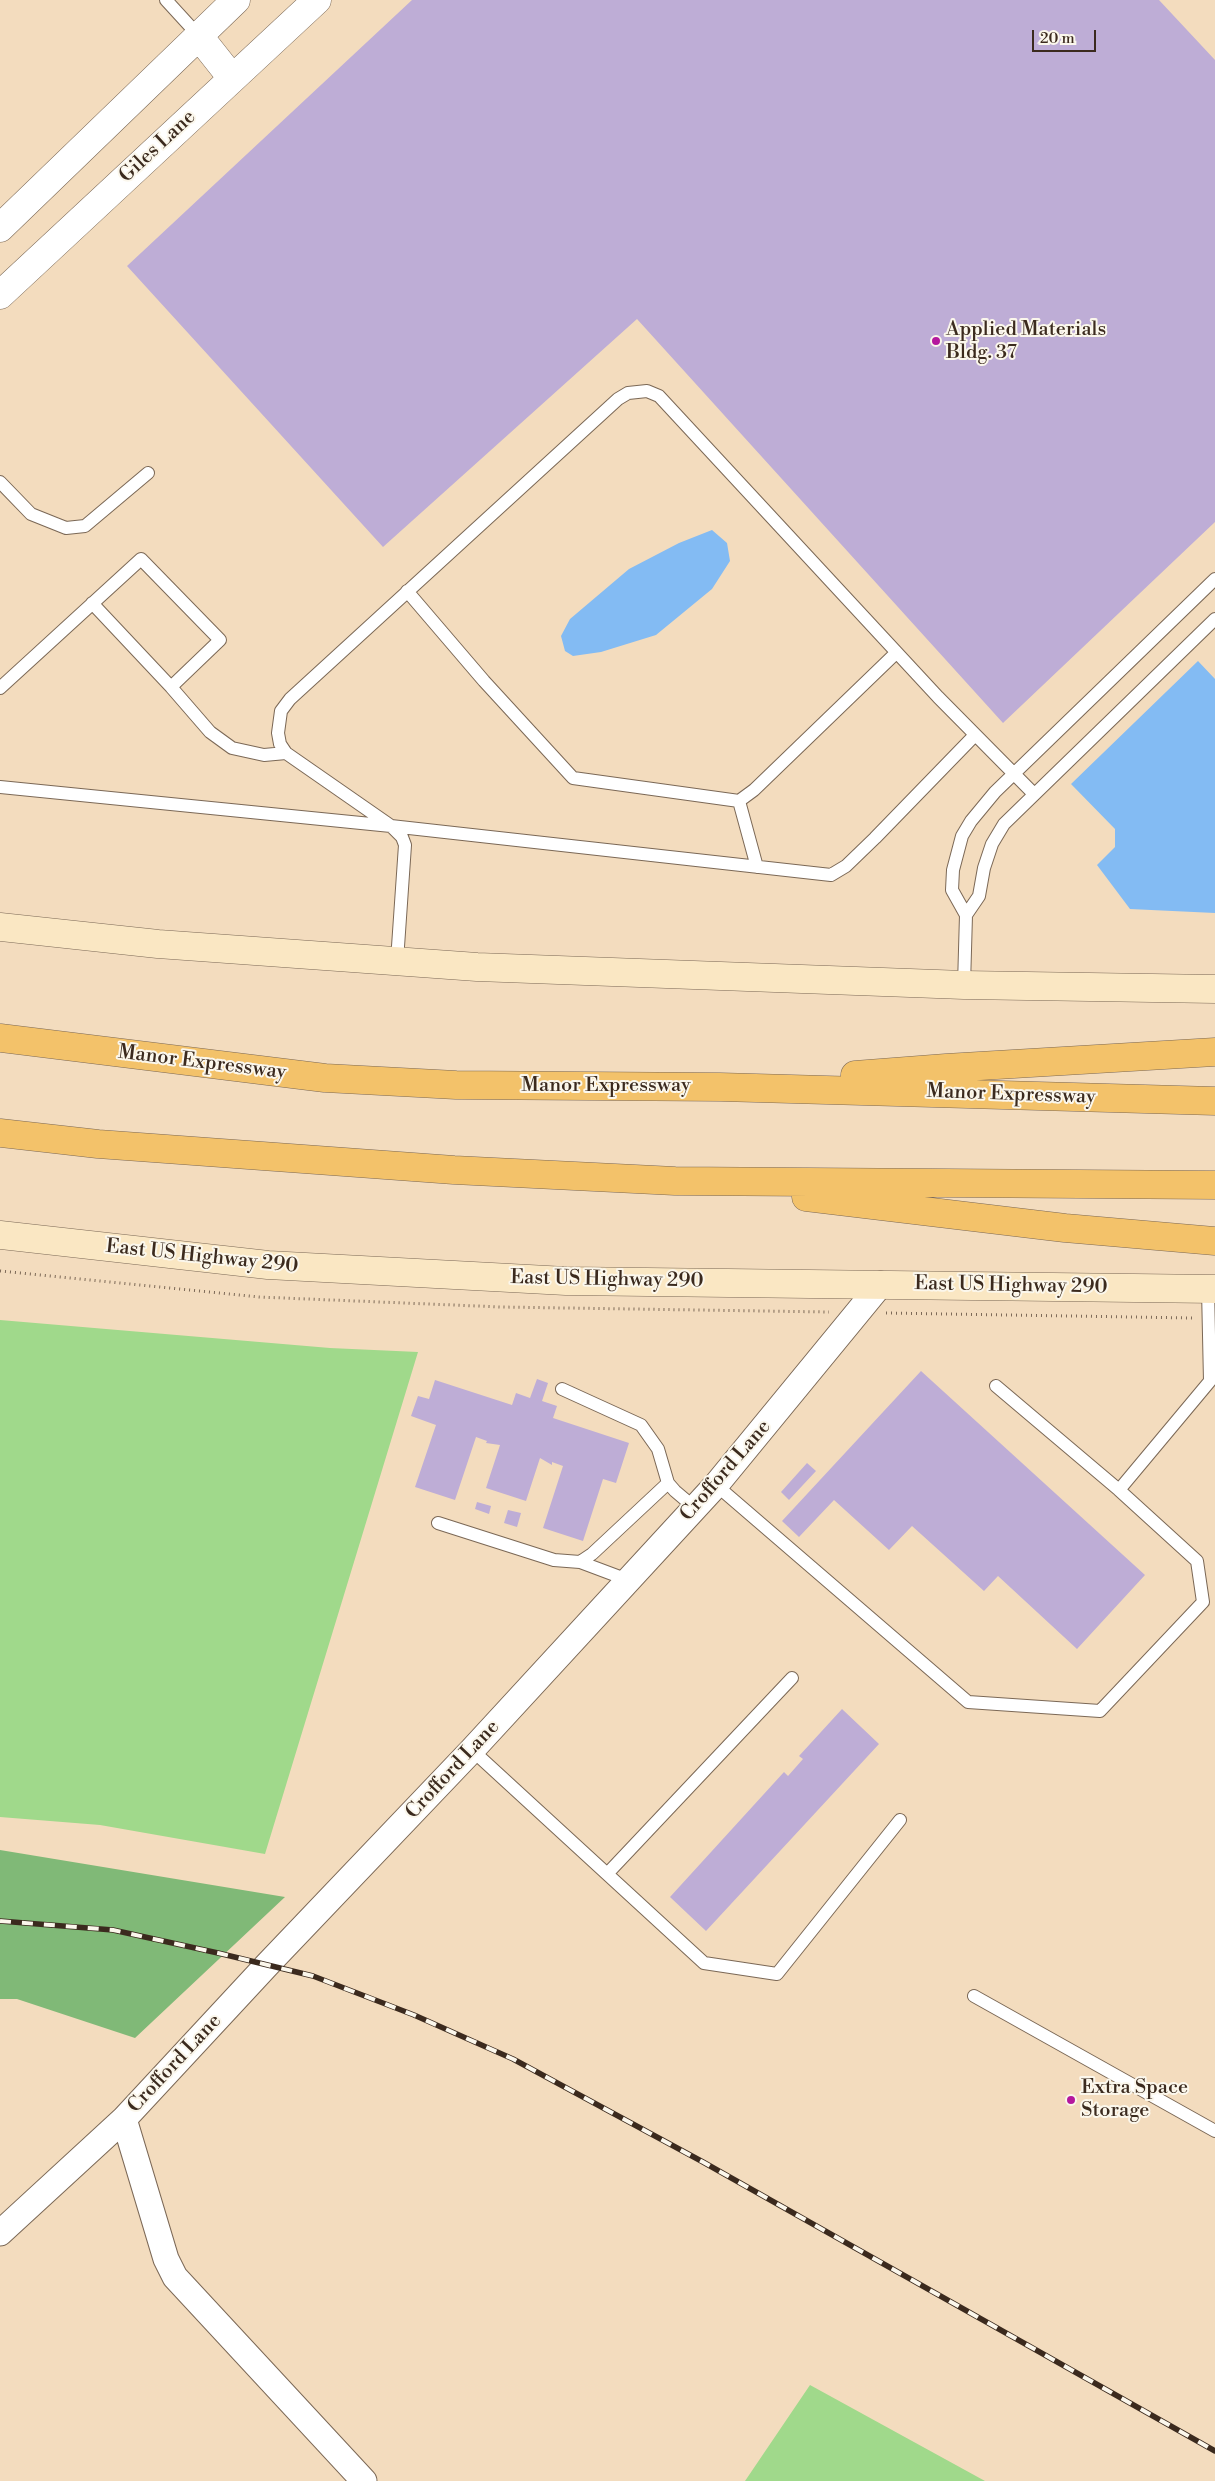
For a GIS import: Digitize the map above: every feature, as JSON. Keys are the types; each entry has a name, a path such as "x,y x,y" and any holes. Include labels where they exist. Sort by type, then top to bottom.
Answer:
{"highway":[{"name":"Manor Expressway","path":"0,1038 325,1078 456,1085 720,1087 1215,1101"},
{"path":"720,1087 946,1068 1215,1052"},
{"path":"0,1133 98,1144 444,1169 675,1181 1215,1185"},
{"path":"675,1181 1065,1228 1215,1241"}],"main road":[{"path":"0,927 158,944 477,967 964,985 1215,989"},
{"name":"East US Highway 290","path":"0,1235 278,1266 566,1281 1212,1289"}],"street":[{"path":"0,228 236,0"},
{"name":"Giles Lane","path":"0,295 317,0"},
{"path":"198,35 232,78"},
{"name":"Crofford Lane","path":"0,2233 124,2119 267,1965 472,1750 716,1485 881,1284"},
{"path":"124,2119 166,2259 175,2277 364,2481"}],"lane":[{"path":"166,0 198,35"},
{"path":"397,961 405,845 402,837 391,826 286,754 280,744 278,733 282,711 290,699 407,591 618,399 628,393 648,391 659,396 896,653 1034,794"},
{"path":"0,482 31,514 66,528 84,526 148,473"},
{"path":"0,688 141,559 220,640 171,687"},
{"path":"964,985 966,915 952,890 957,852 971,821 1014,773 1215,579"},
{"path":"407,591 484,681 573,778 739,801 754,790 896,653"},
{"path":"92,603 171,687 210,732 232,748 264,755 286,754"},
{"path":"966,915 979,896 984,868 992,844 1004,824 1215,619"},
{"path":"0,787 391,826 831,875 846,866 975,735"},
{"path":"739,801 757,867"},
{"path":"1119,1490 1210,1381 1212,1289"},
{"path":"716,1485 968,1702 1100,1711 1203,1602 1196,1561 1119,1490 996,1386"},
{"path":"562,1389 641,1425 658,1449 668,1483 695,1508"},
{"path":"580,1562 592,1554 668,1483"},
{"path":"438,1523 554,1560 580,1562 628,1580"},
{"path":"607,1874 792,1678"},
{"path":"472,1750 704,1963 776,1974 900,1820"},
{"path":"974,1996 1215,2132"}],"green space":[{"path":"0,1320 330,1348 418,1352 265,1854 100,1825 0,1817"},
{"path":"0,1850 285,1897 135,2038 17,1999 0,1999"},
{"path":"810,2385 985,2481 745,2481"}],"water":[{"path":"712,530 727,543 730,561 712,589 656,635 601,652 573,656 565,651 561,636 570,619 629,569 679,543"},
{"path":"1198,661 1215,679 1215,913 1130,909 1097,865 1115,847 1115,829 1071,784"}],"building":[{"name":"Applied Materials Bldg. 37","path":"412,0 1159,0 1215,60 1215,522 1003,723 637,319 383,547 127,266"},
{"path":"921,1371 1145,1575 1077,1649 998,1576 984,1591 912,1526 889,1550 834,1500 799,1537 782,1521"},
{"path":"537,1379 548,1383 542,1401 557,1406 553,1418 629,1443 616,1483 603,1479 583,1541 543,1528 563,1466 552,1462 552,1465 540,1458 526,1501 486,1488 500,1445 486,1443 487,1441 476,1437 455,1500 415,1487 436,1425 411,1416 418,1396 429,1399 435,1380 512,1405 516,1393 530,1398"},
{"path":"807,1463 816,1471 789,1500 781,1492"},
{"path":"477,1502 491,1506 489,1514 475,1509"},
{"path":"508,1510 521,1513 517,1527 504,1523"},
{"path":"842,1709 879,1744 706,1931 670,1897 784,1772 788,1776 803,1759 799,1756"}],"railway":[{"path":"0,1921 113,1930 218,1953 313,1976 414,2015 513,2059 703,2162 1215,2451"}],"place":[{"name":"Applied Materials Bldg. 37","path":"936,341"},
{"name":"Extra Space Storage","path":"1071,2100"}]}
